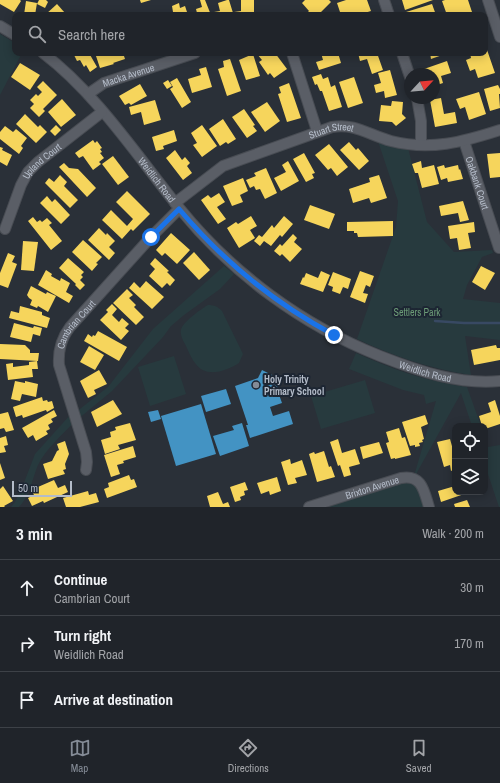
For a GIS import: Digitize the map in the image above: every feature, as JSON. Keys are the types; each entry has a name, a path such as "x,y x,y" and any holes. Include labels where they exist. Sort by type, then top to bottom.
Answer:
{"street":[{"path":"384,0 388,12"},
{"path":"488,0 500,37"},
{"path":"0,26 12,33"},
{"name":"Weidlich Road","path":"46,56 88,94 177,206 208,240 247,277 294,312 334,335 388,359 434,374 463,380 478,382 500,381"},
{"name":"Macka Avenue","path":"88,94 104,83 186,56"},
{"path":"293,56 317,131"},
{"path":"403,56 407,68"},
{"path":"418,104 421,120 421,146"},
{"name":"Upland Court","path":"5,229 21,185 28,172 38,162 102,112"},
{"name":"Stuart Street","path":"177,206 223,166 317,131 332,127 347,126 359,128 391,141 421,146 437,146 464,141 500,130"},
{"name":"Oakbank Court","path":"464,141 497,248"},
{"name":"Cambrian Court","path":"86,470 86,452 59,365 59,352 63,338 75,321 156,232 177,206"},
{"name":"Brixton Avenue","path":"309,507 401,478 412,478 418,482 422,487 429,507"}],"green space":[{"path":"0,34 12,41 12,56 20,56 0,95"},
{"name":"Settlers Park","path":"378,141 408,148 427,222 454,252 492,250 493,253 482,257 467,285 463,299 500,303 500,340 465,336 471,375 412,361 357,339 396,227 398,201"},
{"path":"224,266 234,274 220,289 171,326 163,337 112,391 78,419 76,412 108,387 153,329"},
{"path":"208,305 216,306 222,311 243,354 239,363 228,369 216,372 205,371 195,363 181,333 182,327 187,321"},
{"path":"356,353 410,374 439,382 467,387 480,423 471,423 461,393 414,476 436,401 426,404 424,395 403,390 349,369"},
{"path":"174,356 186,394 150,406 138,367"},
{"path":"365,380 375,413 321,429 311,396"},
{"path":"71,414 74,422 54,442 41,459 23,503 19,507 11,507 22,488 35,454"},
{"path":"500,445 500,507 488,474 488,447"},
{"path":"402,481 417,484 426,507 320,507"}],"building: Homes":[{"path":"0,0 21,1 14,12 0,4"},
{"path":"39,0 46,0 48,2 45,8 37,4"},
{"path":"140,0 151,0 141,3"},
{"path":"200,0 205,0 210,12 197,12 196,9 202,7"},
{"path":"229,0 233,12 214,12 220,11 218,3"},
{"path":"241,0 254,0 254,12 234,12 241,11"},
{"path":"305,0 329,0 331,2 321,12 308,12 309,11 302,3"},
{"path":"346,0 367,0 371,11 340,12 337,3"},
{"path":"402,0 433,0 405,10"},
{"path":"468,0 472,12 446,12 442,1"},
{"path":"26,1 37,3 36,12 24,12"},
{"path":"179,3 180,8 185,6 187,12 173,12 172,6"},
{"path":"57,4 64,12 48,12"},
{"path":"432,4 435,12 406,12"},
{"path":"488,53 495,73 478,78 475,69 470,71 466,60 471,58 471,56 488,56"},
{"path":"74,56 91,56 97,67 90,72 86,65 84,67 80,60 77,61"},
{"path":"96,56 124,56 125,59 100,68"},
{"path":"248,56 254,56 260,76 246,80 239,60"},
{"path":"259,56 277,56 287,69 274,78 270,73 268,75 259,62 262,60"},
{"path":"322,56 339,56 341,63 319,70 316,62 323,60"},
{"path":"359,56 378,56 383,70 372,74 367,59 360,61"},
{"path":"430,56 440,56 431,59"},
{"path":"230,59 241,91 227,96 218,69 224,67 223,61"},
{"path":"447,61 451,73 441,76 443,83 440,84 440,68 427,68"},
{"path":"20,63 40,75 30,90 11,77"},
{"path":"206,67 212,87 192,93 188,79 201,75 199,69"},
{"path":"390,70 397,95 385,98 384,91 376,93 374,85 381,83 378,73"},
{"path":"321,74 323,79 328,77 331,87 335,85 342,107 329,111 322,91 320,91 317,84 315,85 312,77"},
{"path":"354,77 363,103 348,108 339,82"},
{"path":"177,78 191,102 182,108 170,89 173,87 170,82"},
{"path":"168,80 172,86 167,89 163,83"},
{"path":"43,81 57,95 43,109 45,111 39,117 30,108 34,104 30,100 36,94 38,96 42,92 37,87"},
{"path":"289,83 301,118 287,122 278,94 281,93 279,87"},
{"path":"140,84 147,96 131,105 129,103 125,105 119,96"},
{"path":"498,85 500,89 500,108 490,111 484,89"},
{"path":"479,92 486,114 469,120 465,107 460,109 456,99"},
{"path":"440,98 444,114 455,112 457,123 435,127 431,104 440,104"},
{"path":"62,99 76,115 61,127 48,112"},
{"path":"155,100 161,120 144,125 141,112 131,115 129,107"},
{"path":"392,101 403,102 402,114 406,118 396,126 392,122 379,121 381,105 391,106"},
{"path":"267,102 280,121 265,132 251,112"},
{"path":"244,109 255,125 253,126 257,131 247,138 232,117"},
{"path":"25,114 38,127 40,125 47,132 36,143 16,124"},
{"path":"223,119 236,139 228,144 226,142 220,146 209,129"},
{"path":"56,125 61,130 55,136 50,131"},
{"path":"202,125 217,146 202,157 193,145 197,143 191,133"},
{"path":"5,126 13,132 16,129 27,138 21,146 23,148 19,154 0,139 0,132"},
{"path":"174,130 177,141 163,146 164,149 156,151 152,137"},
{"path":"93,140 95,143 97,141 102,148 100,149 102,152 100,153 104,158 99,162 101,164 93,170 83,156 79,158 75,153"},
{"path":"349,142 356,150 358,148 369,161 359,170 340,150"},
{"path":"329,144 348,167 337,176 331,168 328,170 315,155"},
{"path":"0,147 3,148 2,150 12,155 7,166 0,162"},
{"path":"175,150 182,160 185,157 190,163 187,166 192,173 183,180 166,158"},
{"path":"304,153 315,173 312,174 314,178 306,182 293,159"},
{"path":"500,153 500,177 490,178 487,154"},
{"path":"113,156 129,177 118,185 102,164"},
{"path":"288,161 299,181 281,191 274,178 286,172 282,165"},
{"path":"421,161 422,168 434,165 439,184 422,188 418,173 415,173 412,164"},
{"path":"64,163 69,168 78,169 96,188 87,197 59,167"},
{"path":"444,165 445,168 458,165 463,179 448,182 447,178 441,180 437,167"},
{"path":"266,168 277,193 265,199 260,189 256,190 254,186 250,188 246,180 256,176 254,173"},
{"path":"60,175 67,182 64,186 78,200 70,208 45,183 49,178 54,182"},
{"path":"379,175 387,198 371,203 369,198 353,203 349,189 370,182 369,178"},
{"path":"243,178 248,191 240,195 243,202 232,206 223,186"},
{"path":"127,191 150,214 133,231 131,229 122,239 102,220 111,210 127,226 133,219 116,202"},
{"path":"219,193 225,202 217,207 226,219 218,224 201,200 208,195 211,198"},
{"path":"47,196 52,202 55,199 70,215 61,224 40,203"},
{"path":"463,201 469,220 460,222 458,213 441,216 439,206"},
{"path":"310,205 335,214 329,229 304,220"},
{"path":"251,216 257,226 250,230 255,238 239,248 227,228 236,222 238,224"},
{"path":"284,216 293,224 282,237 280,235 271,246 264,241 260,246 254,241 259,235 262,237 272,225 274,228"},
{"path":"33,217 37,222 40,220 42,222 47,218 52,223 49,225 62,241 51,250 28,221"},
{"path":"393,221 393,236 358,237 357,233 354,233 354,231 347,231 347,222"},
{"path":"474,222 475,232 468,233 471,248 459,250 457,238 450,239 448,226"},
{"path":"99,228 115,241 109,247 115,253 109,260 88,240"},
{"path":"171,233 190,250 177,264 165,253 162,256 156,250"},
{"path":"293,234 297,238 294,242 302,249 290,262 282,254 280,256 274,251 280,244 282,246"},
{"path":"83,240 102,257 96,263 98,264 92,271 72,252"},
{"path":"23,241 38,242 34,271 21,270"},
{"path":"194,252 210,270 199,280 183,263"},
{"path":"8,253 15,256 12,262 17,264 8,288 0,285 0,273"},
{"path":"68,258 84,272 81,275 83,277 80,280 85,285 80,290 75,285 76,284 59,268"},
{"path":"155,258 169,271 167,272 175,280 170,286 167,283 162,288 149,276 155,269 150,264"},
{"path":"481,266 495,273 485,290 472,282"},
{"path":"46,270 52,274 51,276 60,281 61,278 70,283 66,292 73,296 69,303 38,285"},
{"path":"321,271 330,275 323,292 300,284 306,273 318,278"},
{"path":"360,271 374,276 370,287 366,285 363,293 368,294 365,303 350,297"},
{"path":"333,272 351,279 348,289 343,287 340,294 332,291 333,287 328,285"},
{"path":"146,281 164,297 152,309 129,288 134,282 140,288"},
{"path":"31,286 46,294 47,292 56,296 48,312 38,306 37,308 30,305 32,300 27,295"},
{"path":"127,289 133,295 129,298 136,305 134,307 144,317 136,325 113,303"},
{"path":"112,304 117,309 112,315 119,322 122,318 129,324 125,328 129,331 121,340 100,320 108,312 106,310"},
{"path":"20,306 42,312 42,315 50,318 47,328 9,318 11,311 19,313"},
{"path":"14,323 33,328 34,326 42,328 40,336 33,334 31,342 10,337"},
{"path":"98,331 127,347 119,361 84,341 88,334 92,337 93,335 95,336"},
{"path":"0,344 25,345 30,350 30,353 39,353 38,361 0,359"},
{"path":"496,345 497,348 500,348 500,360 474,365 471,350"},
{"path":"89,346 104,355 95,370 80,362"},
{"path":"37,361 38,369 32,369 33,377 8,380 6,364 13,363 13,367 29,365 29,362"},
{"path":"99,370 107,384 94,390 96,394 88,398 80,381"},
{"path":"15,381 25,383 25,381 38,384 36,397 22,394 20,401 11,399"},
{"path":"42,397 43,401 52,401 54,408 47,412 46,410 23,418 22,415 16,417 13,407"},
{"path":"113,400 122,414 97,427 91,412"},
{"path":"495,400 500,416 500,424 488,428 488,423 481,423 479,416 491,412 488,403"},
{"path":"54,410 57,416 51,419 53,422 48,425 50,429 46,431 48,434 36,441 33,435 28,438 22,428"},
{"path":"8,412 14,430 6,432 4,428 0,429 0,414"},
{"path":"425,415 428,424 421,427 424,439 422,440 423,442 419,443 420,446 410,446 402,422"},
{"path":"130,423 136,440 118,445 120,449 105,454 101,440 111,437 110,432 116,430 115,427"},
{"path":"399,428 402,438 405,437 411,455 391,459 386,443 389,442 386,432"},
{"path":"6,436 8,445 4,446 6,452 0,453 0,438"},
{"path":"338,439 342,453 355,449 360,464 349,467 351,475 344,477 340,465 338,466 330,442"},
{"path":"450,439 452,446 452,470 450,465 444,467 437,442"},
{"path":"65,441 69,454 65,464 66,469 63,470 65,474 48,479 43,464 52,461 59,450 57,444"},
{"path":"379,442 383,453 363,459 360,447"},
{"path":"133,446 136,457 123,461 124,463 117,465 120,474 111,477 104,455"},
{"path":"324,451 329,467 331,466 335,477 317,482 309,454"},
{"path":"290,459 291,464 302,460 307,475 295,478 297,483 288,485 281,462"},
{"path":"0,463 5,478 0,480"},
{"path":"129,475 131,480 134,479 137,487 107,498 104,489 109,487 108,483"},
{"path":"277,477 281,491 270,495 269,491 261,494 257,483"},
{"path":"54,480 58,488 65,485 68,492 44,503 43,501 32,506 28,498 34,495 31,490"},
{"path":"245,482 248,490 244,491 245,495 240,497 241,500 235,502 230,487"},
{"path":"3,486 13,501 4,506 5,507 0,507 0,489"},
{"path":"452,487 452,495 461,495 441,502 438,491"},
{"path":"88,491 89,495 96,493 99,502 80,507 66,507 63,498"},
{"path":"218,492 223,504 228,502 230,507 210,507 207,496"},
{"path":"467,500 470,507 455,507 454,504"}],"building: Schools":[{"path":"262,370 282,380 277,389 282,403 270,407 273,416 289,411 293,424 250,438 246,425 248,425 235,386 258,378"},
{"path":"226,389 231,404 206,412 201,396"},
{"path":"201,404 216,454 176,466 161,416"},
{"path":"158,410 161,419 151,422 148,412"},
{"path":"242,423 249,446 220,456 213,436 234,430 232,426"}],"waterway":[{"path":"435,321 500,323"}],"place":[{"name":"Holy Trinity Primary School","path":"256,385"}],"route":[{"path":"151,237 179,209 220,253 247,277 283,304 334,335"}]}
